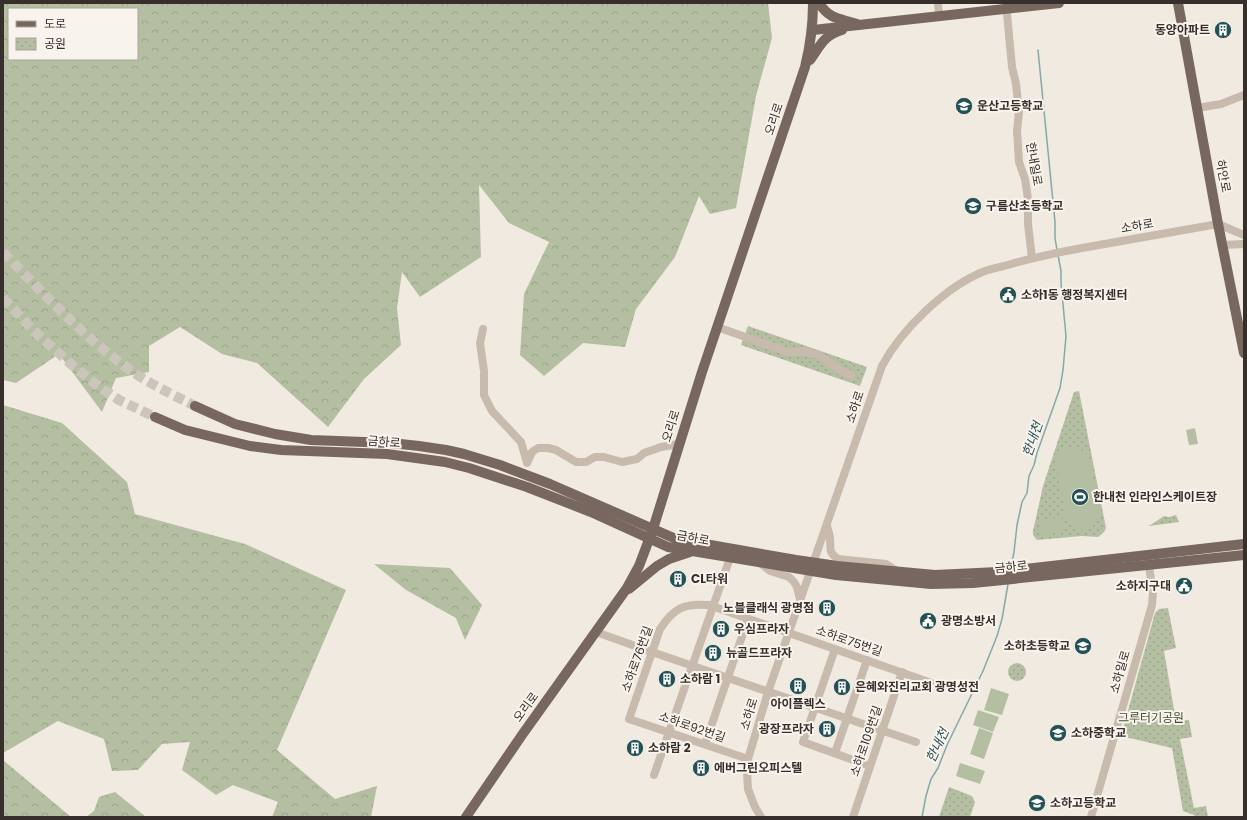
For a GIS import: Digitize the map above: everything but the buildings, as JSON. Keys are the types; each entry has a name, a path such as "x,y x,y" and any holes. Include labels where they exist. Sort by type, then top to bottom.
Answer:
{"main road":[{"name":"오리로","path":"466,817 522,735 623,594 639,566 650,539 717,327 805,66 810,46 813,3"},
{"path":"819,3 827,14 861,25"},
{"path":"812,30 939,16 1006,6 1059,3"},
{"name":"하안로","path":"1178,3 1218,224 1244,353"},
{"path":"1182,25 1182,10 1186,3"},
{"path":"805,66 820,44 828,37 840,30 861,25"},
{"name":"금하로","path":"195,406 235,424 275,434 311,440 391,443 446,450 500,465 550,484 676,539 812,567 836,575 931,584 973,583 996,577"},
{"name":"금하로","path":"155,417 185,430 250,446 280,450 387,454 414,457 463,466 527,487 591,512 668,547 760,563 935,575 996,577 1148,560 1244,554"},
{"name":"금하로","path":"1148,560 1244,544"},
{"path":"623,594 656,566 669,559 691,551"}],"street":[{"path":"938,3 939,16"},
{"name":"한내일로","path":"1006,6 1012,67 1016,84 1019,112 1017,131 1019,162 1025,179 1028,199 1028,224 1032,258"},
{"path":"1197,108 1221,104 1244,95"},
{"path":"1218,224 1244,235"},
{"name":"소하로","path":"761,817 755,807 748,789 746,772 748,759 768,692 788,633 882,366 889,353 918,319 938,300 960,284 984,272 1044,255 1218,224"},
{"path":"1223,245 1244,244"},
{"path":"717,327 788,352 815,354 851,375"},
{"path":"483,329 480,342 484,371 484,395 492,411 521,442 527,463 528,476"},
{"path":"527,463 532,452 538,448 556,450 576,462 586,462 596,457 608,458 622,462 638,459 644,453 661,447 679,444"},
{"path":"827,524 830,549 832,555 838,559 886,564 899,572"},
{"path":"654,775 730,558"},
{"name":"소하일로","path":"1094,816 1152,605 1153,592 1148,560"},
{"path":"760,563 770,571 789,577 797,587 800,599"},
{"name":"소하로76번길","path":"629,719 660,629 669,616 675,611 697,604 713,606 788,633"},
{"path":"705,744 748,619"},
{"path":"596,632 916,742"},
{"name":"소하로75번길","path":"788,633 944,686"},
{"path":"835,649 803,742 870,766"},
{"path":"835,753 867,660"},
{"name":"소하로109번길","path":"853,817 902,672"},
{"name":"소하로92번길","path":"629,719 748,759"}],"green space":[{"path":"3,3 768,3 772,38 756,96 736,208 710,214 699,196 675,257 636,309 625,347 583,343 544,376 520,355 524,294 549,242 509,223 479,185 481,257 420,297 402,272 397,308 401,345 364,379 328,427 257,363 222,354 180,327 149,346 149,372 116,378 102,412 59,354 16,383 3,380"},
{"path":"748,326 867,367 860,386 741,345"},
{"path":"1079,391 1106,528 1098,537 1082,536 1037,540 1033,535 1033,531 1043,486 1074,392"},
{"path":"3,405 62,423 127,482 135,514 245,544 346,590 277,750 335,799 377,786 371,817 272,817 278,802 233,785 216,795 182,770 190,742 162,744 138,770 112,771 104,739 58,721 3,753"},
{"path":"1195,428 1198,444 1189,445 1186,430"},
{"name":"한내천 인라인스케이트장","path":"1068,448 1079,449 1089,456 1100,513 1094,525 1089,529 1079,530 1074,528 1066,517 1056,464 1057,458 1060,454"},
{"path":"1176,515 1179,522 1149,526 1164,516 1169,517"},
{"path":"1062,516 1065,531 1041,536 1039,521"},
{"path":"374,564 450,568 482,605 465,640 456,618 406,590"},
{"name":"그루터기공원","path":"1168,608 1176,648 1164,651 1176,721 1189,720 1192,737 1180,739 1194,808 1206,806 1208,817 1195,817 1194,815 1183,811 1172,748 1121,736 1155,613 1159,609"},
{"path":"1013,663 1021,663 1026,668 1024,679 1021,681 1013,681 1008,676 1008,668"},
{"path":"991,688 1009,694 1002,715 984,710"},
{"path":"978,710 999,717 993,732 973,725"},
{"path":"979,728 993,733 984,759 970,754"},
{"path":"3,760 71,817 3,817"},
{"path":"960,763 985,771 980,784 956,776"},
{"path":"949,787 972,796 975,802 970,817 939,817"},
{"path":"115,792 146,817 86,817 94,811 99,797"}],"waterway":[{"name":"한내천","path":"1038,50 1057,250"},
{"name":"한내천","path":"1011,567 1022,502 1027,493 1029,476 1060,388 1063,370 1066,336 1061,271 1058,255"},
{"name":"한내천","path":"922,817 931,779 938,768 947,745 983,671 997,636 1002,619 1008,584"}],"tunnel":[{"path":"3,252 62,312 109,354 142,378 195,406"},
{"path":"3,298 36,333 97,385 119,400 155,417"}],"place":[{"name":"동양아파트","path":"1223,30"},
{"name":"운산고등학교","path":"964,106"},
{"name":"구름산초등학교","path":"973,206"},
{"name":"소하1동 행정복지센터","path":"1008,295"},
{"name":"한내천 인라인스케이트장","path":"1080,497"},
{"name":"CL타워","path":"678,579"},
{"name":"소하지구대","path":"1184,586"},
{"name":"노블클래식 광명점","path":"827,608"},
{"name":"광명소방서","path":"928,621"},
{"name":"우심프라자","path":"721,629"},
{"name":"소하초등학교","path":"1083,646"},
{"name":"뉴골드프라자","path":"713,653"},
{"name":"소하람 1","path":"667,679"},
{"name":"아이플렉스","path":"798,686"},
{"name":"은혜와진리교회 광명성전","path":"842,687"},
{"name":"광장프라자","path":"827,729"},
{"name":"소하중학교","path":"1058,733"},
{"name":"소하람 2","path":"635,748"},
{"name":"에버그린오피스텔","path":"701,768"},
{"name":"소하고등학교","path":"1037,803"}]}
